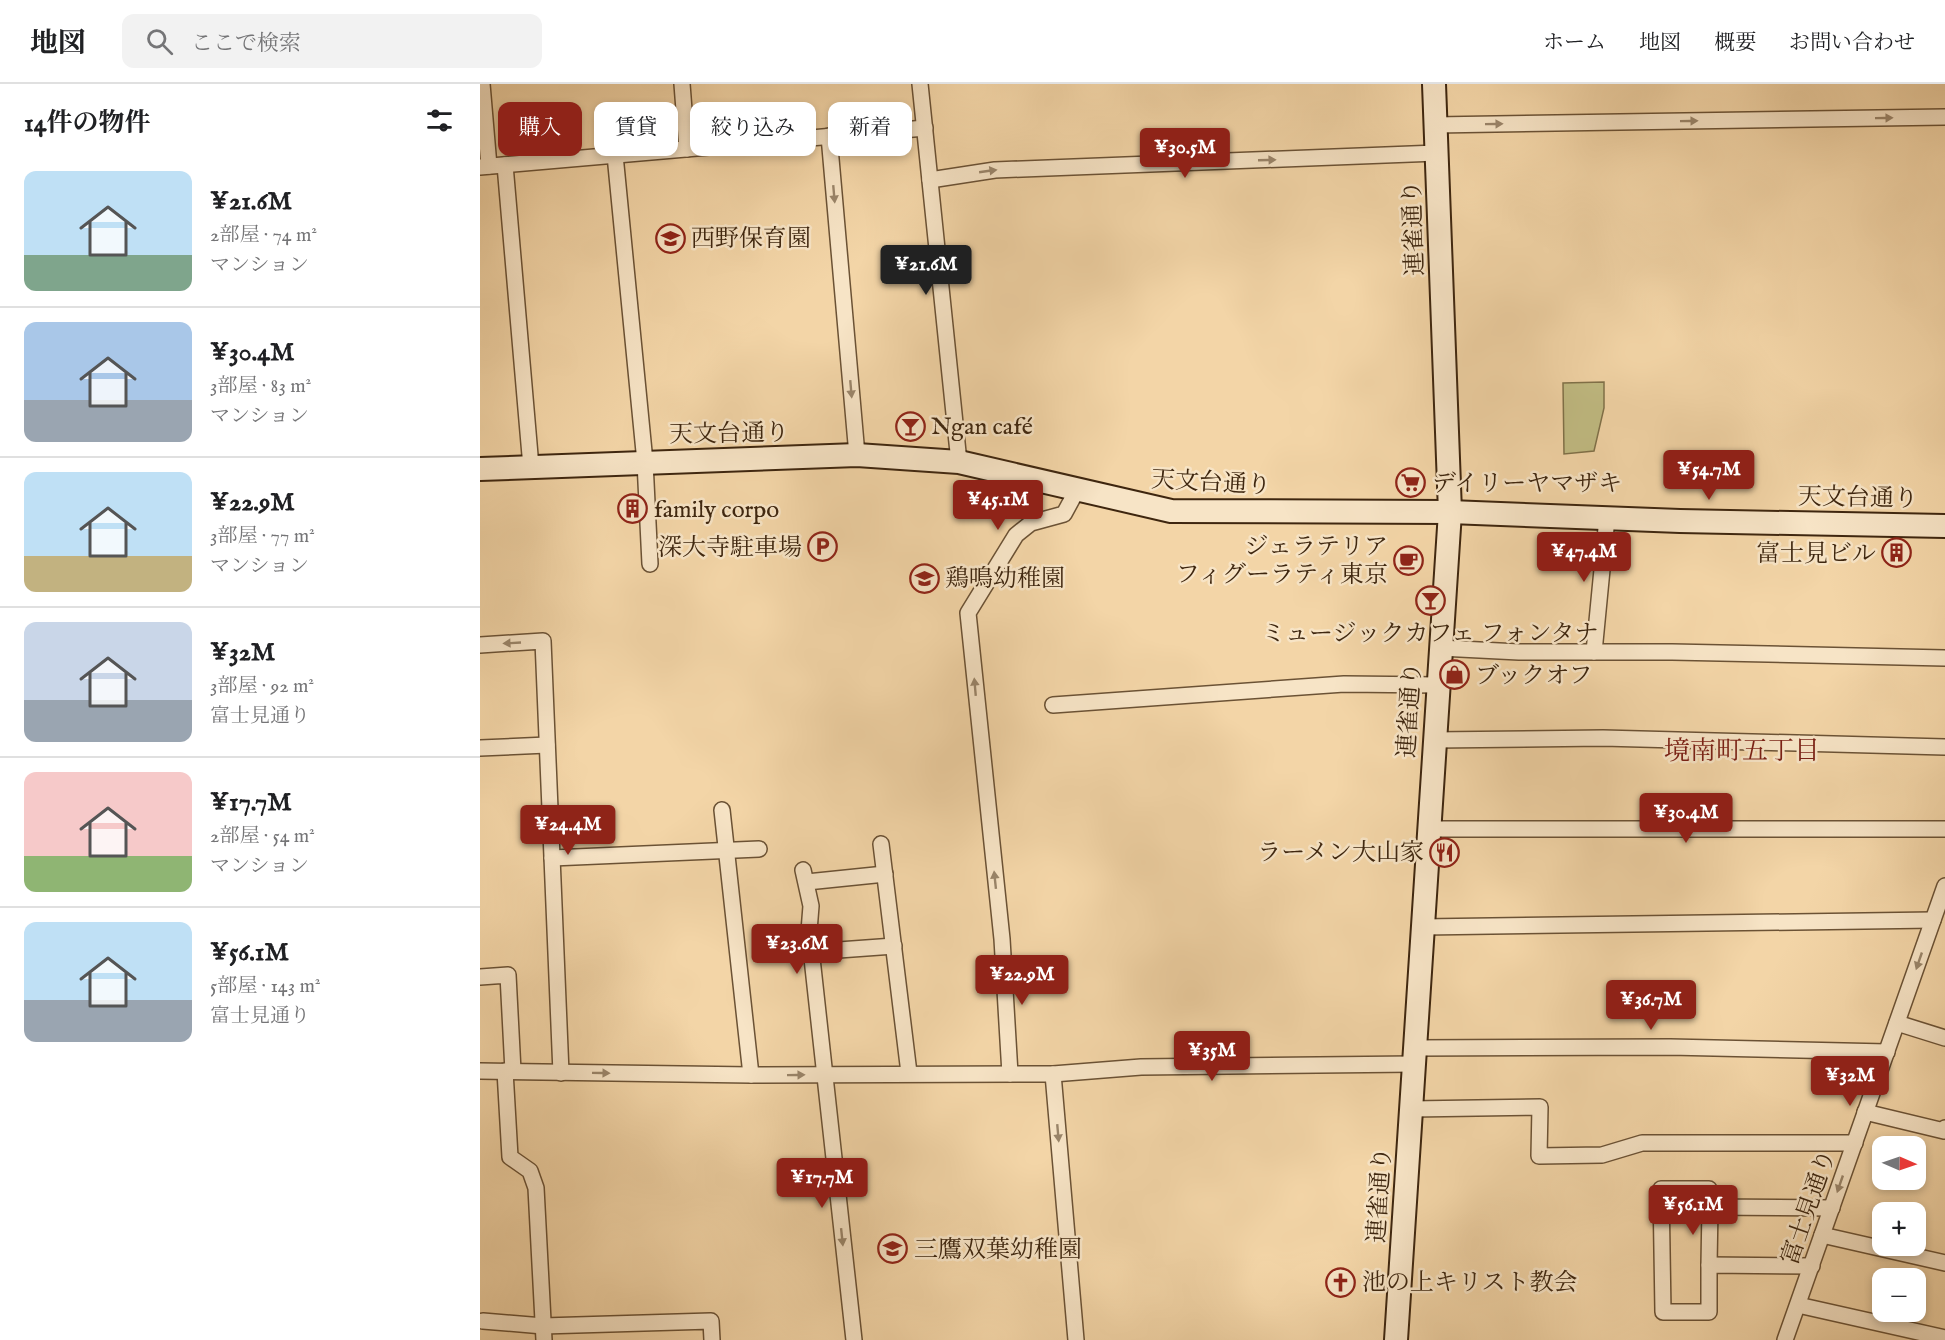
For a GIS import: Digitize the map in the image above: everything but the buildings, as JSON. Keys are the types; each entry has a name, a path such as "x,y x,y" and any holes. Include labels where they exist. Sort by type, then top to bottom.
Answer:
{"main road":[{"name":"連雀通り","path":"1396,1340 1450,512 1434,84"},
{"name":"天文台通り","path":"480,469 857,455 959,462 1171,511 1450,512 1945,526"}],"street":[{"path":"482,84 484,166 604,156"},
{"path":"682,84 687,149"},
{"path":"920,84 959,462"},
{"path":"1435,125 1945,117"},
{"path":"912,129 925,128"},
{"path":"678,150 828,136"},
{"path":"930,180 995,170 1437,153"},
{"path":"615,156 645,462 650,564"},
{"path":"831,156 857,455"},
{"path":"505,165 531,467"},
{"path":"1010,1074 1002,939 968,613 1016,535 1031,523 1064,514 1077,489"},
{"path":"1594,652 1607,518"},
{"path":"480,645 543,641 561,1072"},
{"path":"1440,648 1945,658"},
{"path":"1053,705 1344,684 1437,685"},
{"path":"1434,740 1603,738 1945,747"},
{"path":"480,748 547,745"},
{"path":"722,810 751,1076"},
{"path":"1428,829 1945,829"},
{"path":"881,844 909,1073"},
{"path":"552,858 759,849"},
{"path":"854,1340 809,931 811,906 805,876 885,874"},
{"name":"富士見通り","path":"1785,1340 1945,886"},
{"path":"1423,927 1933,920"},
{"path":"812,952 894,946"},
{"path":"480,977 508,975 510,1156 530,1171 536,1188 544,1333"},
{"path":"1897,1023 1945,1038"},
{"path":"480,1071 751,1076 909,1073 1053,1074 1141,1067 1670,1047 1887,1052"},
{"path":"1053,1074 1076,1340"},
{"path":"1412,1109 1540,1107 1539,1156 1602,1155 1642,1143 1855,1143"},
{"path":"1865,1112 1944,1131 1945,1128"},
{"path":"1661,1189 1709,1189 1710,1207 1708,1312 1663,1312 1661,1189"},
{"path":"1710,1207 1832,1209"},
{"path":"1822,1235 1945,1263"},
{"path":"1709,1265 1812,1266"},
{"path":"1798,1305 1945,1338"},
{"path":"483,1321 544,1333 711,1321 712,1340"}],"shaded area":[{"path":"1604,382 1604,408 1594,451 1564,454 1563,383"}],"place":[{"name":"西野保育園","path":"670,238"},
{"name":"Ngan café","path":"910,426"},
{"name":"デイリーヤマザキ","path":"1411,483"},
{"name":"family corpo","path":"633,509"},
{"name":"深大寺駐車場","path":"823,547"},
{"name":"富士見ビル","path":"1897,553"},
{"name":"ジェラテリア フィグーラティ東京","path":"1409,560"},
{"name":"鶏鳴幼稚園","path":"924,578"},
{"name":"ミュージックカフェ フォンタナ","path":"1430,600"},
{"name":"ブックオフ","path":"1454,675"},
{"name":"ラーメン大山家","path":"1445,852"},
{"name":"三鷹双葉幼稚園","path":"893,1249"},
{"name":"池の上キリスト教会","path":"1341,1282"}],"district":[{"name":"境南町五丁目","path":"1742,750"}]}
